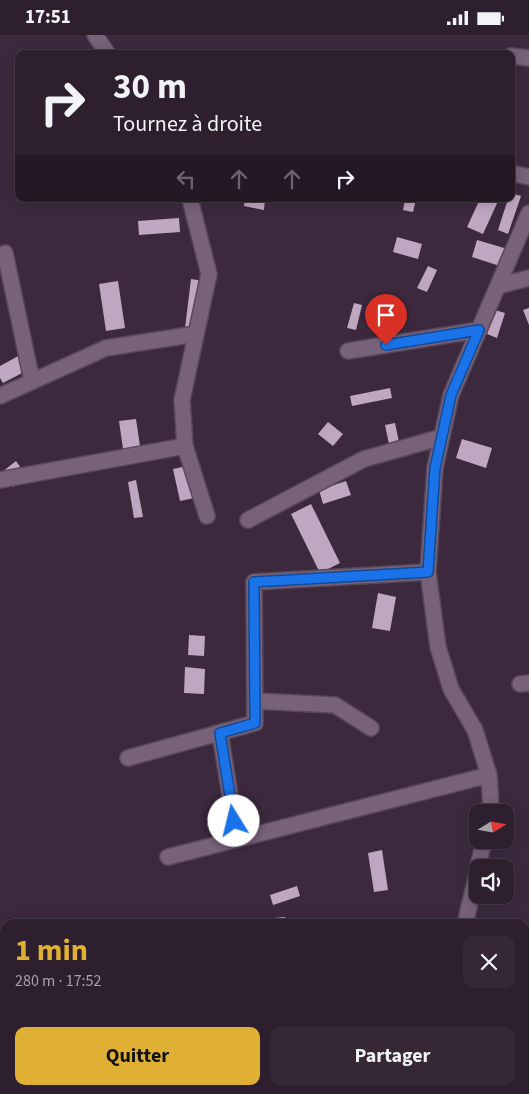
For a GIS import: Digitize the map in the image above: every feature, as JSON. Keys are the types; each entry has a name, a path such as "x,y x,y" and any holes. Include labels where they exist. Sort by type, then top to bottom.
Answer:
{"street":[{"path":"95,35 105,50"},
{"path":"515,57 529,58"},
{"path":"515,174 529,177"},
{"path":"191,202 209,274 182,400 185,446 207,515"},
{"path":"491,804 489,775 475,731 451,689 438,647 428,572 435,468 451,395 529,213"},
{"path":"5,253 32,381"},
{"path":"498,286 529,278"},
{"path":"348,351 479,330"},
{"path":"0,396 106,348 196,334"},
{"path":"248,520 364,459 442,437"},
{"path":"0,480 185,446"},
{"path":"128,758 255,723 254,582 428,572"},
{"path":"255,701 335,705 371,728"},
{"path":"220,733 238,839"},
{"path":"168,857 489,775"},
{"path":"466,919 470,904"}],"building":[{"path":"515,194 521,196 508,234 498,230 507,202 515,202"},
{"path":"245,202 265,202 264,210 244,206"},
{"path":"404,202 415,202 413,212 403,210"},
{"path":"479,202 498,202 483,234 467,227"},
{"path":"179,218 180,232 139,235 138,221"},
{"path":"397,237 422,244 418,259 393,252"},
{"path":"477,240 514,251 509,269 472,257"},
{"path":"428,266 437,270 427,292 417,288"},
{"path":"191,279 203,281 196,330 185,328"},
{"path":"118,281 125,328 106,331 99,284"},
{"path":"354,303 362,305 356,330 347,328"},
{"path":"529,308 529,325 523,310"},
{"path":"495,310 505,313 497,338 487,334"},
{"path":"20,355 28,370 3,383 0,378 0,366"},
{"path":"390,388 392,398 352,406 350,396"},
{"path":"136,419 140,446 123,449 119,421"},
{"path":"328,422 343,434 333,446 318,434"},
{"path":"395,423 400,447 390,449 385,425"},
{"path":"462,439 492,448 486,468 456,458"},
{"path":"16,461 27,477 13,487 2,472"},
{"path":"187,466 194,498 180,501 173,469"},
{"path":"136,480 143,517 134,518 128,482"},
{"path":"346,481 351,495 323,504 319,490"},
{"path":"311,504 340,563 320,573 291,514"},
{"path":"378,593 396,597 390,631 372,628"},
{"path":"189,635 205,636 204,656 188,655"},
{"path":"185,667 205,669 204,694 184,693"},
{"path":"382,850 388,890 374,892 368,853"},
{"path":"297,886 300,896 273,905 270,895"},
{"path":"285,917 286,919 274,919"}],"route":[{"path":"234,821 220,733 255,723 254,582 428,572 435,468 451,395 479,330 386,345"}]}
